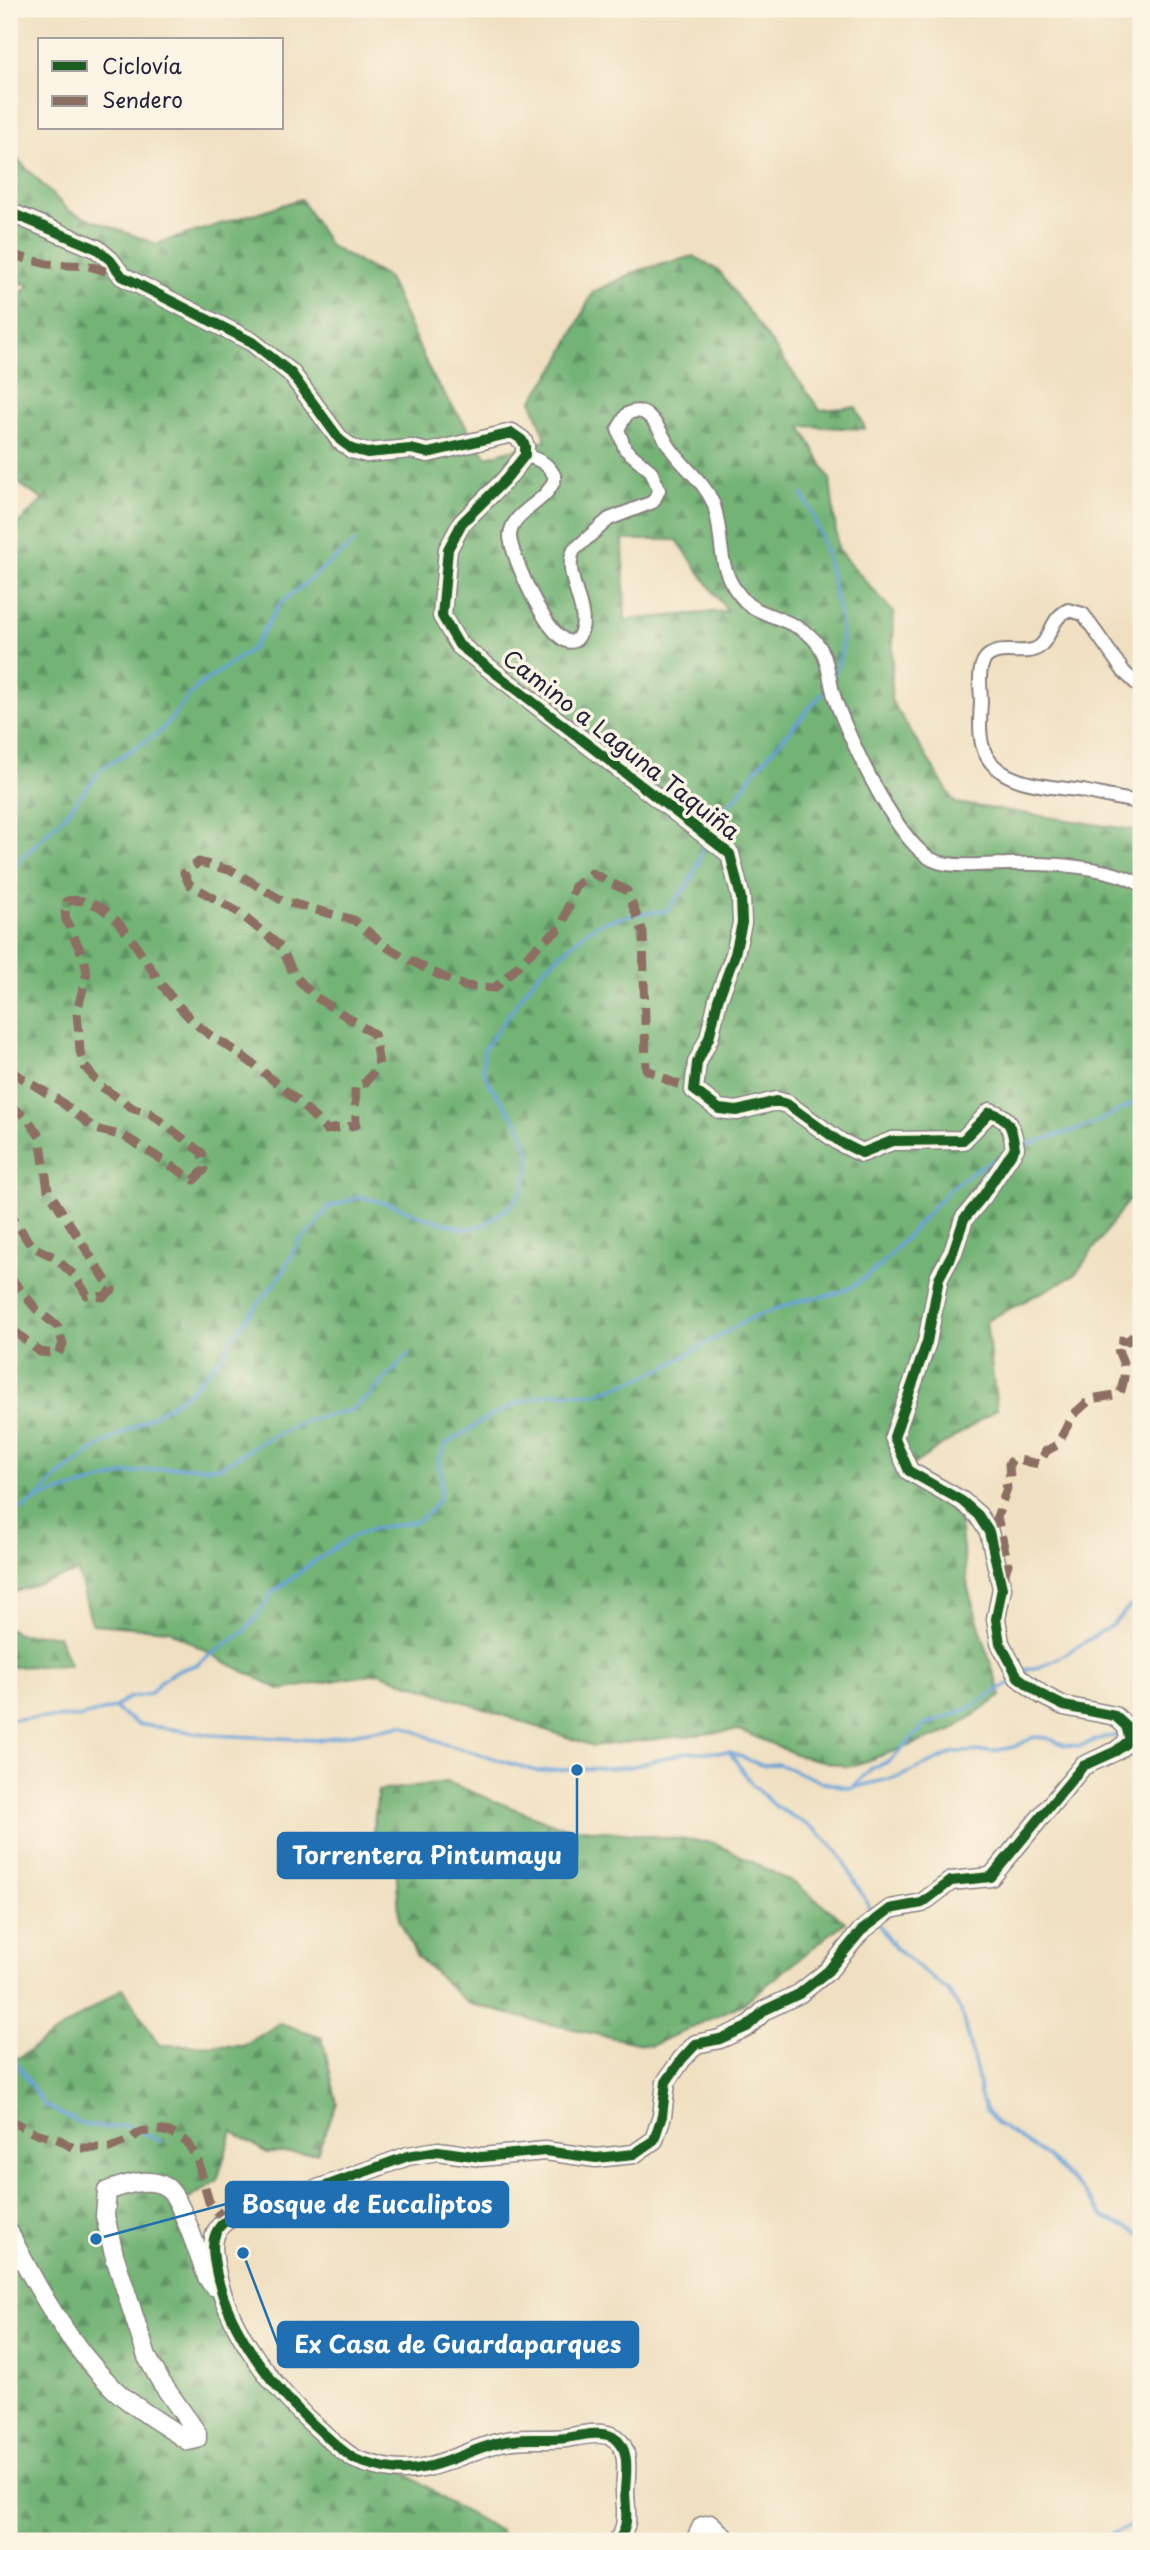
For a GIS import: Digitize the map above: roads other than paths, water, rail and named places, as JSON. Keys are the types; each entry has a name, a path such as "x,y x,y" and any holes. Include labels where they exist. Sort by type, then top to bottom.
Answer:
{"street":[{"path":"9,212 97,249 122,276 261,349 291,373 340,440 352,449 367,453 411,449 428,453 512,433 525,446 525,455 543,461 551,468 555,477 553,487 540,502 519,515 510,535 512,551 541,614 558,636 570,641 578,638 582,632 581,614 570,566 573,550 609,519 653,502 659,490 651,471 625,449 618,429 626,414 635,410 646,414 671,450 701,482 714,504 723,564 734,588 751,607 798,627 811,636 822,652 844,722 890,810 912,844 923,855 939,862 961,864 1044,864 1085,868 1132,879 1141,885"},
{"name":"Camino a Laguna Taquiña","path":"525,455 506,479 462,523 448,549 442,617 459,645 730,854 741,898 742,923 736,954 718,1000 709,1038 697,1063 694,1090 719,1109 737,1111 776,1101 787,1104 840,1142 862,1153 892,1141 963,1140 989,1112 1002,1115 1013,1130 1015,1148 964,1219 953,1252 939,1278 926,1342 894,1437 909,1471 962,1501 978,1515 989,1532 1002,1588 996,1619 1000,1643 1018,1677 1042,1695 1064,1706 1115,1716 1126,1726 1130,1740 1116,1751 1083,1766 991,1877 951,1881 922,1903 890,1909 861,1931 828,1971 799,1994 765,2010 747,2027 720,2039 696,2044 666,2082 662,2116 654,2140 634,2154 596,2158 545,2151 481,2157 438,2151 408,2156 225,2220 217,2230 213,2242 219,2289 251,2351 307,2420 355,2459 385,2468 410,2471 496,2443 520,2438 558,2439 609,2435 616,2438 622,2447 628,2467 625,2489 626,2520 617,2541"},
{"path":"1141,688 1124,672 1083,614 1068,610 1054,620 1038,648 1025,651 1005,650 986,657 980,679 983,747 987,757 995,765 1014,777 1043,786 1141,802"},
{"path":"9,2232 43,2294 86,2357 114,2390 188,2441 197,2439 197,2433 147,2357 114,2254 105,2216 107,2191 129,2183 156,2183 168,2187 178,2201 207,2277 214,2287 219,2289"},
{"path":"695,2541 702,2526 711,2524 728,2541"}],"waterway":[{"path":"802,494 813,514 828,560 841,623 842,650 834,676"},
{"path":"9,871 66,814 103,768 160,732 197,687 253,648 279,605 355,542"},
{"path":"708,830 756,769 829,686"},
{"path":"9,1512 25,1508 56,1478 96,1448 158,1413 190,1391 224,1353 231,1338 280,1277 299,1241 316,1226 328,1207 360,1197 394,1205 464,1229 484,1225 513,1204 523,1189 529,1170 530,1153 519,1124 490,1085 483,1069 484,1049 538,974 587,931 603,922 636,914 666,911 691,879 704,840"},
{"path":"1019,1147 1091,1125 1141,1102"},
{"path":"114,1708 128,1698 150,1694 161,1681 176,1671 196,1665 244,1632 272,1593 353,1536 377,1528 415,1522 429,1513 440,1497 442,1478 438,1461 446,1444 489,1417 519,1403 552,1393 594,1394 634,1381 664,1368 751,1318 802,1300 835,1294 852,1287 879,1267 948,1191 973,1171 1003,1155"},
{"path":"39,1498 129,1473 174,1467 221,1467 261,1442 305,1421 351,1410 368,1397 409,1354"},
{"path":"1022,1674 1027,1669 1040,1667 1064,1655 1112,1625 1141,1596"},
{"path":"853,1787 872,1768 890,1761 925,1725 966,1710 1013,1681"},
{"path":"9,1719 81,1717 114,1708 137,1724 212,1735 317,1740 403,1725 441,1743 536,1771 630,1767 687,1752 730,1752 761,1765 778,1764 822,1782 851,1788 901,1776 955,1752 993,1751 1014,1747 1034,1737 1080,1746 1105,1737 1122,1735"},
{"path":"731,1754 751,1783 775,1806 816,1830 838,1852 874,1915"},
{"path":"879,1925 895,1948 948,1991 961,2011 980,2094 986,2111 996,2123 1048,2157 1084,2192 1104,2217 1141,2234"},
{"path":"9,2051 44,2105 82,2124 106,2128 125,2125 160,2141"},
{"path":"1081,2541 1110,2535 1141,2520"}],"place":[{"name":"Torrentera Pintumayu","path":"577,1770"},
{"name":"Bosque de Eucaliptos","path":"96,2239"},
{"name":"Ex Casa de Guardaparques","path":"243,2253"}]}
